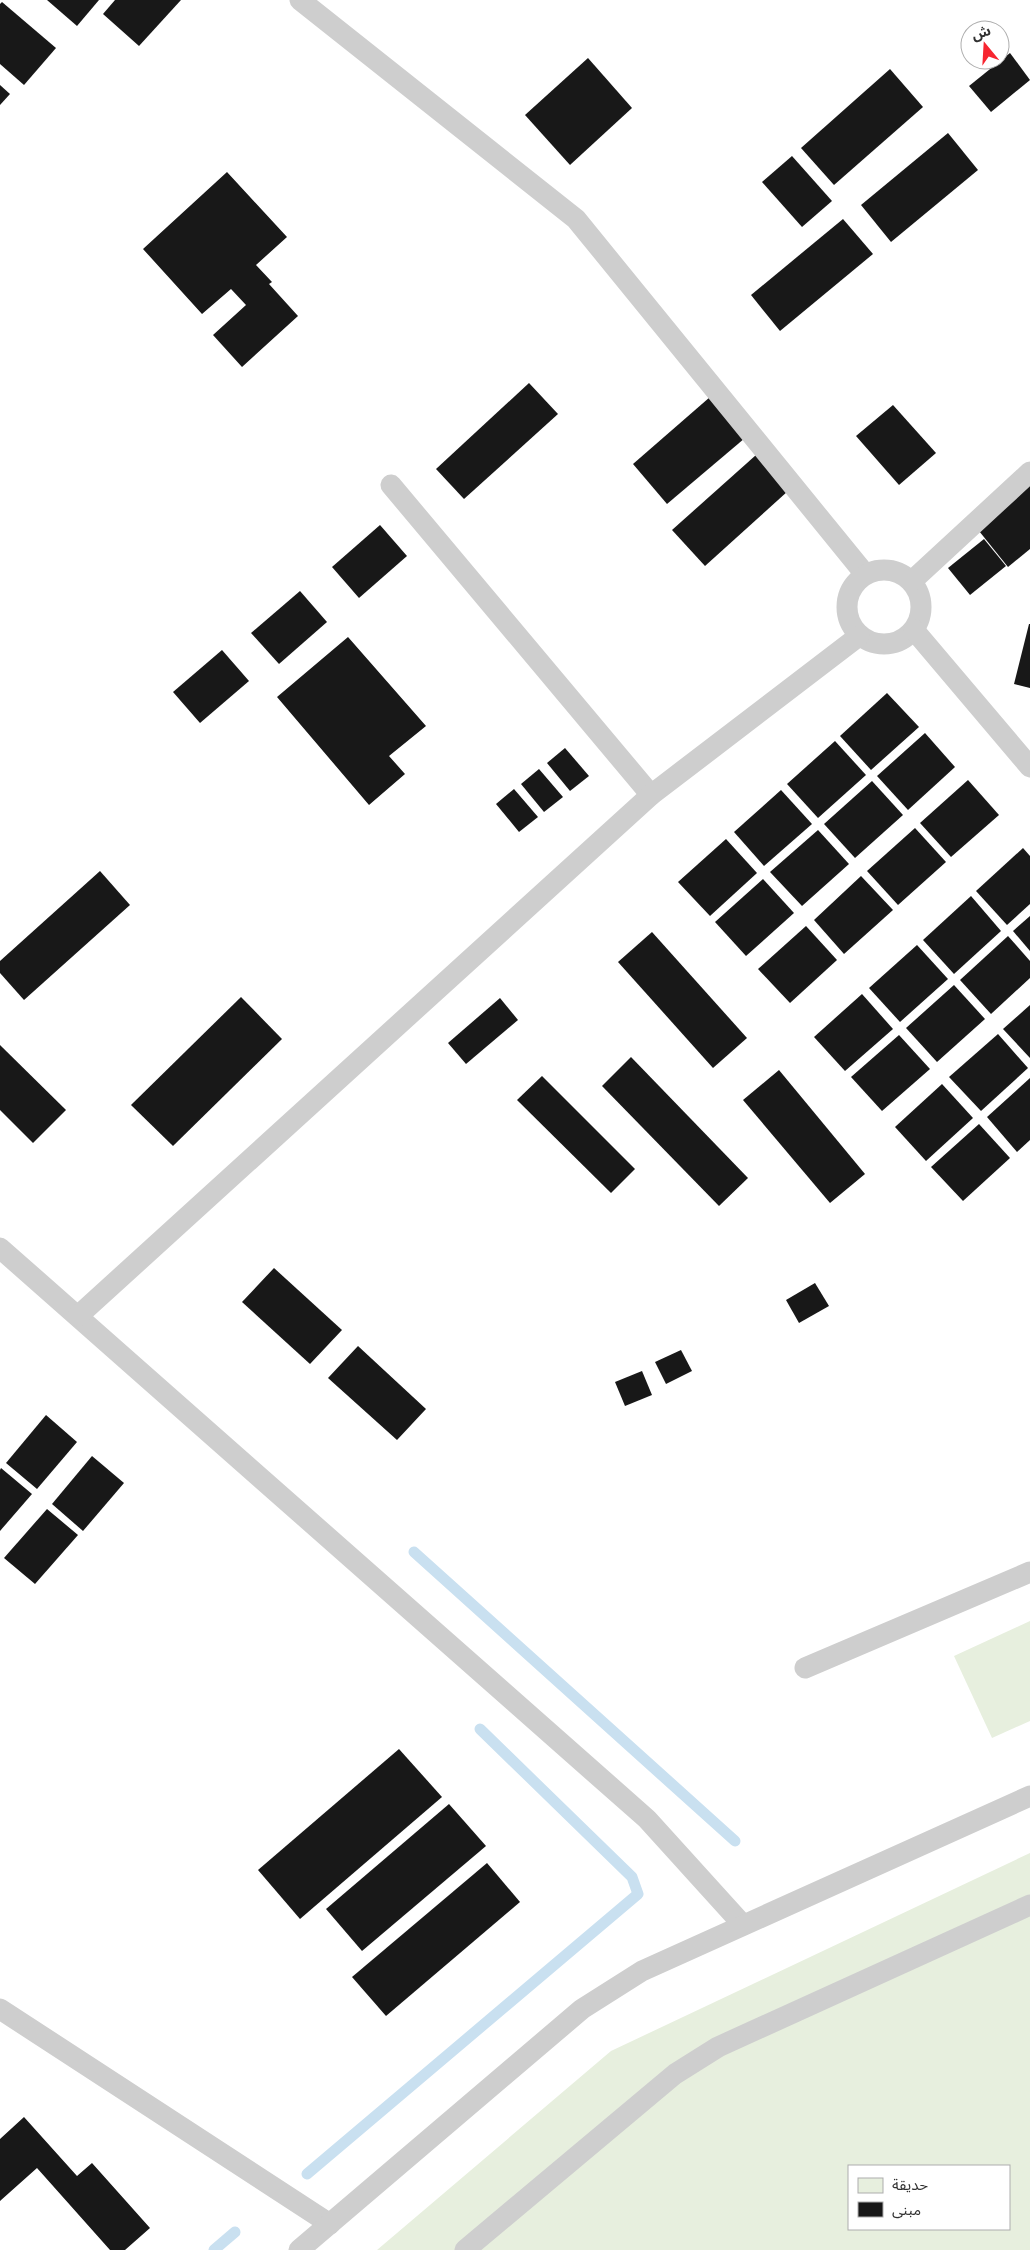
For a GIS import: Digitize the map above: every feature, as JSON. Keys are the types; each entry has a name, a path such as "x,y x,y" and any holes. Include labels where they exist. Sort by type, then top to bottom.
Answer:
{"lane":[{"path":"300,0 576,219 865,574"},
{"path":"912,581 1030,472"},
{"path":"391,485 652,795"},
{"path":"889,569 912,581 922,606 914,630 897,642 877,644 859,636 846,615 849,592 865,574 889,569"},
{"path":"914,630 1030,767"},
{"path":"78,1316 652,795 859,636"},
{"path":"0,1248 647,1819 744,1925"},
{"path":"805,1668 1030,1572"},
{"path":"300,2250 582,2009 642,1971 1030,1796"},
{"path":"465,2250 675,2074 718,2047 1030,1905"},
{"path":"0,2009 330,2224"}],"green space":[{"path":"1030,1621 1030,1721 992,1738 954,1656"},
{"path":"1030,1853 1030,2250 377,2250 611,2051"}],"building":[{"path":"47,0 99,0 77,26"},
{"path":"115,0 181,0 139,46 103,14"},
{"path":"2,2 56,48 24,85 0,64 0,4"},
{"path":"1010,53 1030,80 991,112 969,86 989,70 1010,70"},
{"path":"588,58 632,108 570,165 525,115"},
{"path":"890,69 923,107 834,185 801,148"},
{"path":"0,85 10,94 0,105"},
{"path":"948,133 978,170 891,242 861,205"},
{"path":"792,156 832,201 802,227 762,182"},
{"path":"227,172 287,237 256,265 272,282 269,284 298,316 242,367 213,335 246,305 231,289 202,314 143,249"},
{"path":"843,219 873,254 780,331 751,295"},
{"path":"529,383 558,414 464,499 436,469"},
{"path":"710,397 745,438 667,504 633,464"},
{"path":"893,405 936,453 899,485 856,436"},
{"path":"756,455 788,491 705,566 672,530"},
{"path":"1030,483 1030,549 1008,567 975,526"},
{"path":"380,525 407,556 359,598 332,567"},
{"path":"984,539 1006,566 970,595 948,568"},
{"path":"300,591 327,622 279,664 251,633"},
{"path":"1030,624 1030,688 1014,684"},
{"path":"348,637 426,726 389,756 405,774 369,805 277,697"},
{"path":"222,650 249,681 200,723 173,692"},
{"path":"887,693 919,727 871,770 840,736"},
{"path":"925,733 955,767 908,810 877,776"},
{"path":"835,741 866,775 818,818 787,784"},
{"path":"565,748 589,776 570,791 547,763"},
{"path":"539,769 563,797 544,812 521,784"},
{"path":"968,780 999,815 951,857 920,823"},
{"path":"872,781 903,815 855,858 824,824"},
{"path":"514,789 538,817 519,832 496,804"},
{"path":"781,790 812,824 764,866 734,832"},
{"path":"915,828 946,862 898,905 867,871"},
{"path":"818,830 849,864 802,906 770,872"},
{"path":"726,839 757,873 710,916 678,882"},
{"path":"1023,848 1030,856 1030,904 1007,925 976,891"},
{"path":"100,871 130,905 24,1000 0,973 0,961"},
{"path":"861,876 893,910 844,954 814,920"},
{"path":"763,879 794,913 746,956 715,922"},
{"path":"971,896 1001,931 954,974 923,940"},
{"path":"1030,916 1030,951 1013,931"},
{"path":"806,926 837,960 790,1003 758,969"},
{"path":"652,932 747,1038 713,1068 618,962"},
{"path":"1008,936 1030,961 1030,978 991,1014 960,980"},
{"path":"917,945 948,979 900,1022 869,988"},
{"path":"954,985 985,1019 937,1062 906,1028"},
{"path":"862,994 893,1029 845,1071 814,1037"},
{"path":"241,997 282,1039 173,1146 131,1105"},
{"path":"500,998 518,1020 466,1064 448,1043"},
{"path":"1030,1005 1030,1058 1003,1029"},
{"path":"998,1034 1028,1068 981,1111 949,1077"},
{"path":"899,1035 930,1069 882,1111 851,1077"},
{"path":"0,1045 66,1110 33,1143 0,1110"},
{"path":"631,1057 748,1178 719,1206 602,1086"},
{"path":"779,1070 865,1174 830,1203 743,1100"},
{"path":"542,1076 635,1169 611,1193 517,1100"},
{"path":"1030,1078 1030,1140 1017,1152 987,1117"},
{"path":"942,1084 973,1118 926,1161 895,1127"},
{"path":"979,1124 1010,1158 963,1201 931,1167"},
{"path":"274,1268 342,1330 310,1364 242,1302"},
{"path":"815,1283 829,1306 799,1323 786,1300"},
{"path":"358,1346 426,1409 397,1440 328,1378"},
{"path":"681,1350 692,1371 666,1384 655,1362"},
{"path":"642,1371 652,1395 625,1406 615,1382"},
{"path":"46,1415 77,1442 37,1489 6,1463"},
{"path":"92,1456 124,1483 83,1531 52,1504"},
{"path":"1,1468 32,1494 0,1531 0,1470"},
{"path":"47,1509 78,1535 35,1584 4,1558"},
{"path":"399,1749 442,1797 300,1919 258,1870"},
{"path":"449,1804 486,1846 362,1951 326,1909"},
{"path":"487,1863 520,1902 386,2016 352,1977"},
{"path":"24,2117 77,2176 92,2163 150,2228 125,2250 110,2250 37,2168 0,2201 0,2139"}],"waterway":[{"path":"414,1552 735,1841"},
{"path":"307,2174 638,1894 632,1877 480,1729"},
{"path":"214,2250 235,2232"}]}
